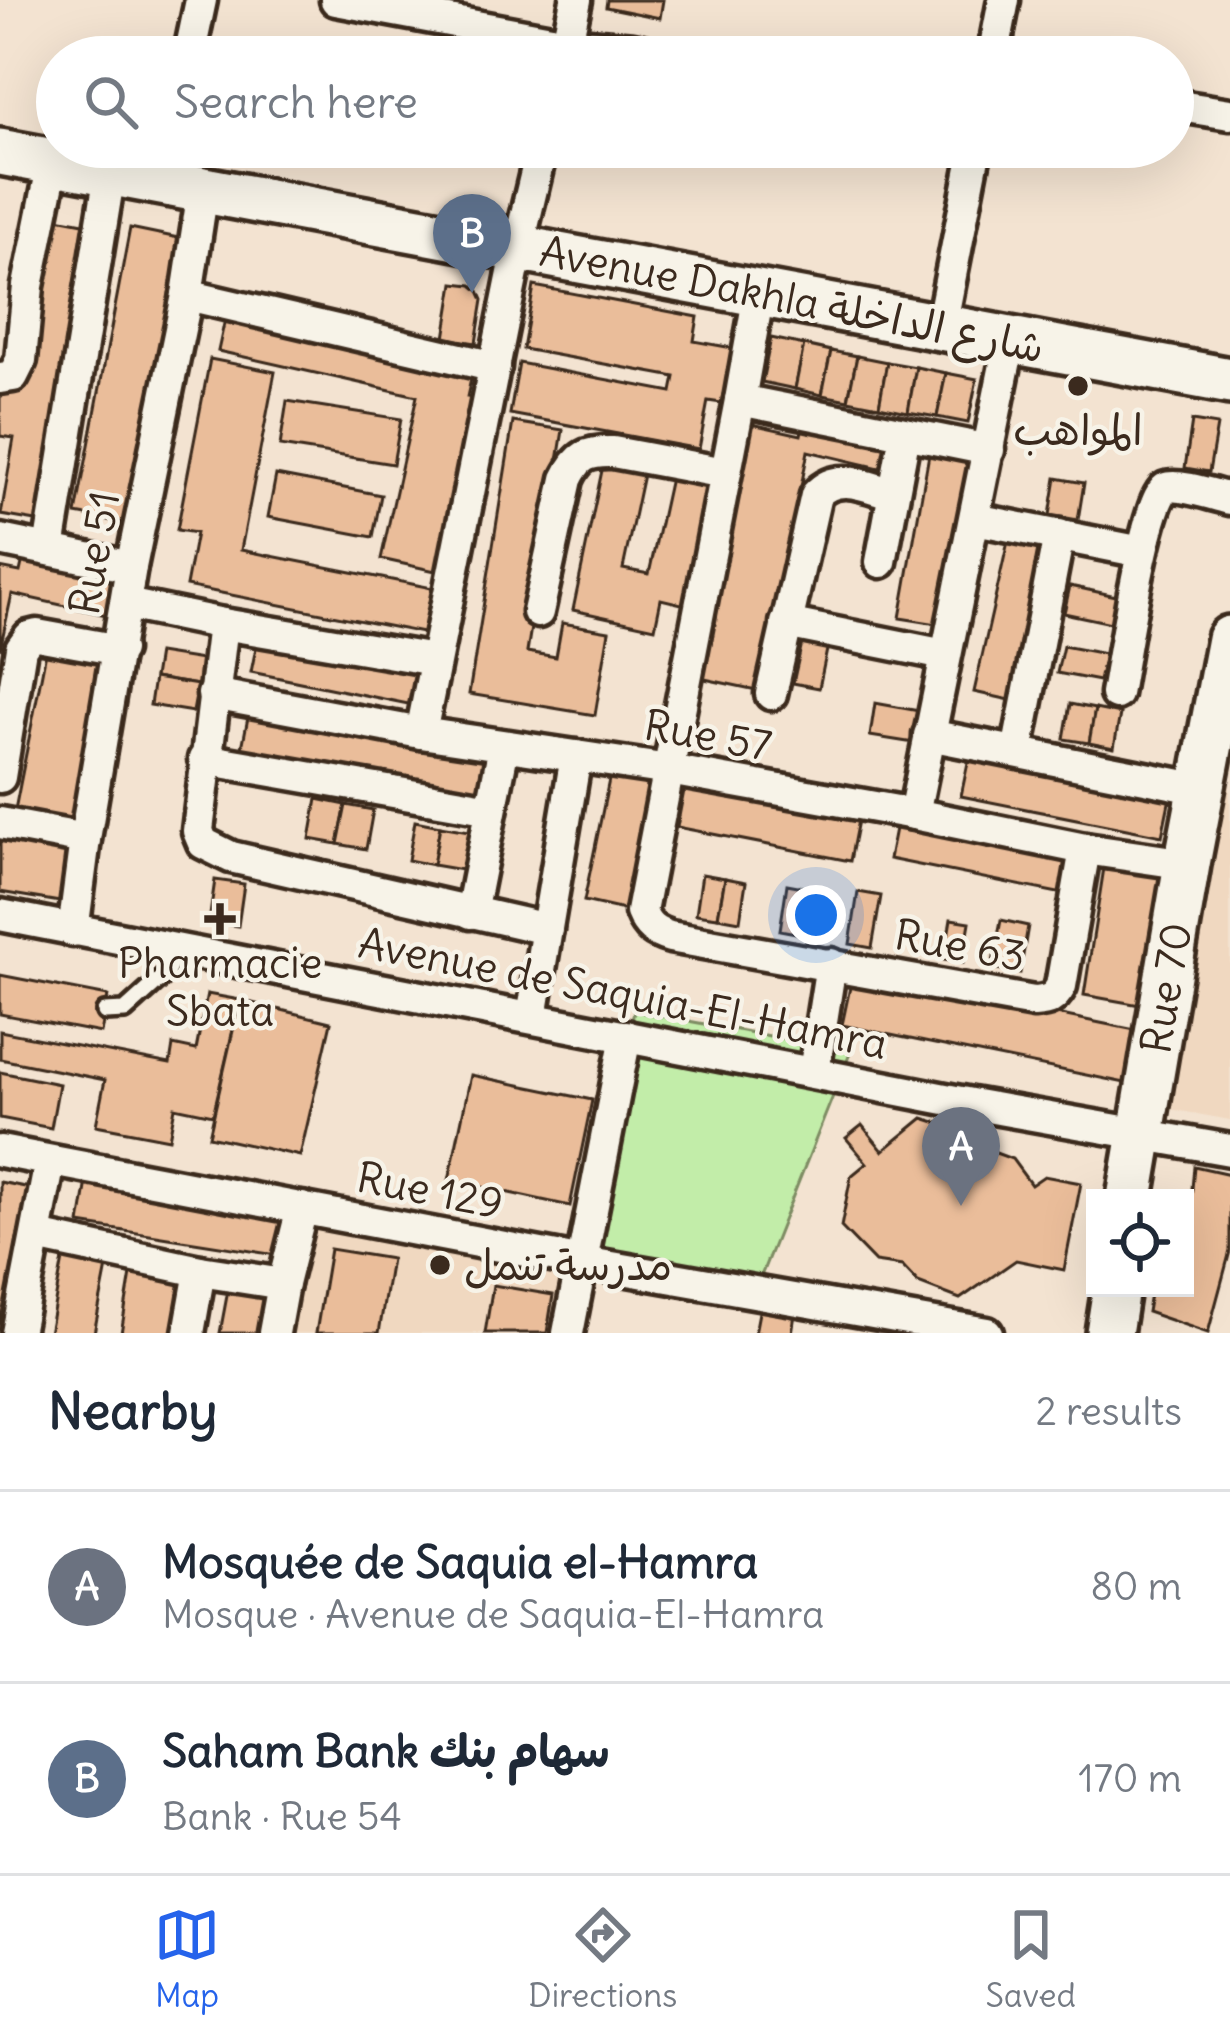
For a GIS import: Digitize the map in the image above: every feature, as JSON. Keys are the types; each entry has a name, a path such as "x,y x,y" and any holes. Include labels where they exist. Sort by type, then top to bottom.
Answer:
{"street":[{"path":"193,36 201,0"},
{"path":"336,0 501,36"},
{"path":"568,36 576,0"},
{"path":"997,36 1004,0"},
{"path":"1194,108 1230,114"},
{"name":"Avenue Dakhla شارع الداخلة","path":"0,152 36,159"},
{"path":"0,378 13,376 21,360 14,283 51,168"},
{"name":"Avenue Dakhla شارع الداخلة","path":"84,168 110,173 179,173 518,248 1230,380"},
{"path":"421,733 537,168"},
{"path":"941,327 972,168"},
{"path":"50,549 110,173"},
{"name":"Rue 51","path":"73,931 131,567 188,295 179,173"},
{"path":"669,770 759,293"},
{"path":"188,295 495,367"},
{"path":"914,814 1010,340"},
{"path":"740,400 989,450"},
{"path":"881,562 905,434"},
{"path":"538,612 567,479 583,455 613,452 725,473"},
{"path":"771,694 816,495 838,480 892,494"},
{"path":"1116,694 1142,552 1158,496 1176,487 1230,499"},
{"path":"975,519 1142,552"},
{"path":"1017,752 1059,536"},
{"path":"0,540 131,567"},
{"path":"127,604 434,660"},
{"path":"786,622 945,655"},
{"path":"223,624 204,759 198,831 203,843 231,857 547,929"},
{"path":"0,777 21,648 29,638 37,634 119,650"},
{"name":"Rue 70","path":"1131,1189 1187,864 1228,663"},
{"name":"Rue 57","path":"213,694 1187,864"},
{"path":"929,735 1201,789"},
{"path":"471,913 504,746"},
{"path":"532,1017 576,756"},
{"path":"204,759 491,809"},
{"name":"Rue 63","path":"669,770 641,912 654,932 670,937 1047,1001 1061,986 1085,849"},
{"path":"0,823 85,839"},
{"name":"Avenue de Saquia-El-Hamra","path":"0,915 1230,1150"},
{"path":"814,1072 831,964"},
{"path":"568,1333 626,1036"},
{"name":"Rue 129","path":"0,1150 583,1262 822,1319 987,1333"},
{"path":"17,1333 50,1162"},
{"path":"274,1333 302,1208"},
{"path":"37,1236 283,1284"},
{"path":"189,1333 200,1271"},
{"path":"1108,1333 1114,1297"}],"lane":[{"path":"105,1012 125,1011 166,974 177,950"}],"shaded area":[{"path":"1230,705 1230,1120 1159,1107"},
{"name":"مدرسة تنمل","path":"308,1202 586,1254 571,1333 285,1333"}],"green space":[{"path":"634,1011 851,1051 757,1286 586,1254"}],"building":[{"path":"607,0 663,0 660,18 606,7"},
{"path":"52,217 94,225 42,522 1,515 14,438 0,436 0,384 23,388"},
{"path":"130,228 188,240 135,525 76,514"},
{"path":"454,283 472,285 483,300 476,343 445,338"},
{"path":"534,286 698,317 694,341 738,349 728,404 708,401 699,449 510,414 519,363 672,392 675,377 523,349"},
{"path":"227,310 474,365 467,397 488,401 449,574 381,559 417,396 218,351"},
{"path":"771,338 804,345 795,389 762,382"},
{"path":"804,345 831,351 822,395 795,389"},
{"path":"831,351 857,356 848,400 822,395"},
{"path":"857,356 887,362 879,406 848,400"},
{"path":"210,359 275,372 241,550 447,591 438,636 186,586 196,533 177,530"},
{"path":"887,362 916,367 908,412 879,406"},
{"path":"916,367 946,373 937,417 908,412"},
{"path":"946,373 977,379 968,423 937,417"},
{"path":"287,401 401,419 393,464 280,446"},
{"path":"805,416 897,435 888,470 808,451 761,691 700,678 752,424 801,435"},
{"path":"1192,421 1217,425 1209,472 1185,468"},
{"path":"513,422 563,430 527,652 556,657 562,623 609,631 595,715 469,694"},
{"path":"931,443 980,452 950,626 900,618"},
{"path":"605,456 645,465 623,569 649,574 673,464 723,475 694,607 661,599 655,628 573,610"},
{"path":"276,475 381,495 373,537 268,517"},
{"path":"1056,478 1084,483 1078,520 1050,515"},
{"path":"1011,528 1056,538 1019,702 974,692"},
{"path":"25,550 116,570 106,615 12,594 0,649 0,568 20,572"},
{"path":"1070,586 1116,596 1111,623 1064,613"},
{"path":"259,633 426,666 418,706 251,672"},
{"path":"804,634 829,640 819,688 793,683"},
{"path":"1063,646 1105,654 1099,681 1057,673"},
{"path":"47,647 108,659 75,832 13,820"},
{"path":"158,653 202,660 198,685 154,678"},
{"path":"154,678 198,685 193,712 150,705"},
{"path":"251,702 499,751 490,798 242,748"},
{"path":"875,703 919,711 914,743 870,736"},
{"path":"1070,704 1095,709 1089,743 1064,739"},
{"path":"1095,709 1120,714 1114,748 1089,743"},
{"path":"971,748 1172,788 1162,836 961,796"},
{"path":"611,770 664,781 637,913 584,901"},
{"path":"686,780 859,815 850,861 677,827"},
{"path":"317,799 346,805 338,844 310,839"},
{"path":"346,805 373,810 366,849 338,844"},
{"path":"898,813 1072,848 1063,894 889,859"},
{"path":"415,821 440,826 433,865 408,860"},
{"path":"440,826 469,831 462,870 433,865"},
{"path":"0,838 69,850 60,902 0,892"},
{"path":"1106,855 1162,864 1140,1005 1084,995"},
{"path":"702,874 725,878 718,917 696,914"},
{"path":"725,878 746,882 740,921 718,917"},
{"path":"215,880 244,884 238,926 209,922"},
{"path":"787,884 809,888 801,934 780,930"},
{"path":"809,888 831,892 824,937 801,934"},
{"path":"858,892 881,896 872,948 850,944"},
{"path":"951,919 970,922 963,963 944,960"},
{"path":"1001,920 1028,926 1020,973 992,968"},
{"path":"853,973 1135,1030 1125,1083 842,1025"},
{"path":"0,975 108,996 101,1033 0,1014"},
{"path":"207,994 240,1000 213,1115 175,1107 169,1139 96,1125 105,1080 0,1059 0,1031 170,1064 173,1045 196,1050"},
{"path":"240,1000 331,1022 300,1156 209,1136"},
{"path":"0,1072 59,1084 51,1128 0,1118"},
{"path":"471,1075 592,1100 570,1206 449,1180"},
{"path":"923,1118 942,1124 965,1161 985,1149 1012,1159 1031,1185 1044,1176 1081,1183 1064,1270 1016,1260 960,1299 918,1283 902,1266 875,1262 841,1227 851,1176 867,1163 846,1138 862,1125 883,1151"},
{"path":"1194,1166 1230,1174 1230,1251 1208,1333 1147,1312 1150,1297 1194,1297"},
{"path":"87,1181 295,1214 289,1257 80,1224"},
{"path":"0,1182 40,1190 13,1333 0,1333"},
{"path":"65,1249 109,1257 94,1333 49,1333"},
{"path":"330,1249 391,1259 379,1333 316,1333"},
{"path":"133,1262 190,1272 179,1333 121,1333"},
{"path":"229,1285 280,1294 273,1333 220,1333"},
{"path":"493,1285 553,1295 547,1333 485,1333"},
{"path":"761,1302 796,1308 792,1333 755,1333"}],"place":[{"name":"Saham Bank سهام بنك","path":"472,293"},
{"name":"المواهب","path":"1078,386"},
{"name":"Pharmacie Sbata","path":"220,919"},
{"name":"Mosquée de Saquia el-Hamra","path":"961,1206"},
{"name":"مدرسة تنمل","path":"440,1265"}]}
